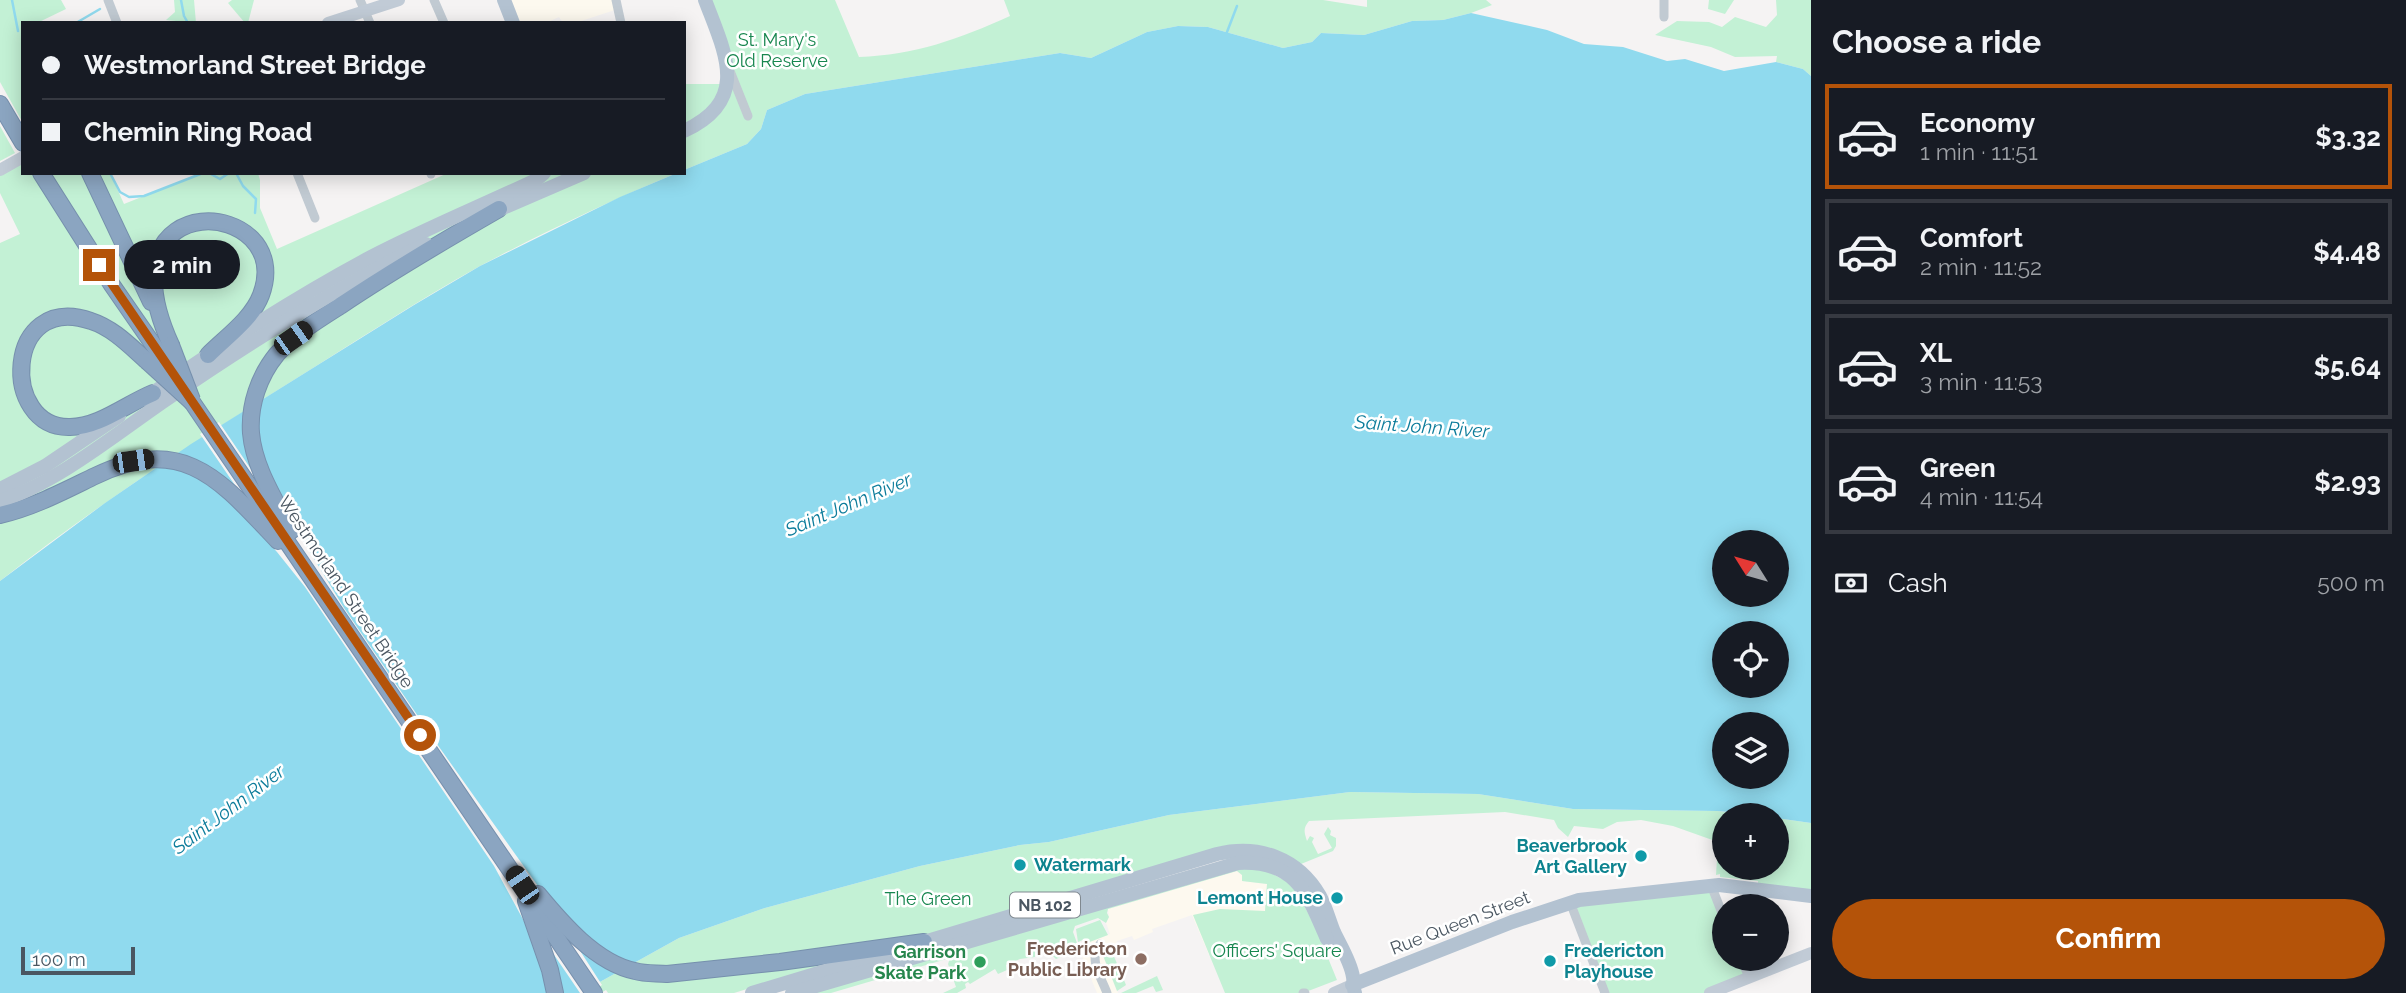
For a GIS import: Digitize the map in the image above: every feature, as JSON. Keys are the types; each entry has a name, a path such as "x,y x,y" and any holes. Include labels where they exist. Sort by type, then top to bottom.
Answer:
{"highway":[{"path":"0,104 19,137"},
{"path":"42,175 192,402"},
{"path":"91,175 161,324"},
{"path":"315,581 268,485 254,448 251,432 252,410 257,388 277,354 293,338 355,296 499,209"},
{"path":"159,353 161,324 155,303 155,262 166,240 180,228 194,221 223,222 246,234 261,256 264,281 254,308 208,355"},
{"path":"153,393 105,418 71,428 56,426 42,421 21,401 13,370 16,354 24,339 49,320 64,317 91,320 117,335 159,353 192,402"},
{"name":"Westmorland Street Bridge","path":"192,402 594,993"},
{"path":"0,515 41,502 133,461 181,461 203,471 226,488 315,581"},
{"path":"510,867 593,950 619,966 650,973 713,970 924,942"},
{"path":"522,885 555,993"},
{"path":"570,956 601,993"}],"main road":[{"path":"334,21 399,0"},
{"path":"505,0 512,21"},
{"path":"686,130 701,123 714,112 723,99 728,84 728,66 705,0"},
{"path":"0,170 21,159"},
{"path":"0,489 45,466 208,355 345,271 542,175"},
{"path":"0,501 45,481 306,308 383,266 499,209 579,175"},
{"name":"NB 102","path":"752,993 1217,854 1243,850 1271,854 1295,867 1308,879 1322,901 1353,976 1354,989"},
{"name":"NB 102","path":"792,993 1211,869 1253,862 1280,869 1304,890 1344,980 1354,989"},
{"name":"Rue Queen Street","path":"1334,993 1354,989 1383,973 1570,902 1711,885 1811,896"},
{"path":"1710,993 1811,953"},
{"path":"1348,965 1362,971 1383,973"}],"street":[{"path":"108,0 116,21"},
{"path":"434,0 443,21"},
{"path":"616,0 621,21"},
{"path":"1664,0 1664,17"},
{"path":"728,66 748,116"},
{"path":"298,175 315,218"},
{"path":"1711,885 1715,894"},
{"path":"1570,902 1605,993"},
{"path":"1100,944 1094,959 1107,993"},
{"path":"1746,971 1749,977"}],"shaded area":[{"path":"504,0 616,0 618,9 581,21 562,21 559,17 550,21 512,21"},
{"path":"1237,871 1242,875 1242,881 1267,884 1265,911 1209,955 1192,915 1152,929 1153,932 1134,940 1132,936 1117,941 1114,948 1102,953 1118,993 1097,993 1079,949 1085,947 1084,944 1110,934 1106,923 1109,917 1108,909"}],"green space":[{"path":"0,0 61,0 66,9 41,21 21,21 21,119 0,82"},
{"path":"174,0 194,0 196,21 166,20 175,12"},
{"path":"232,0 254,0 249,21 243,21 228,3"},
{"name":"St. Mary's Old Reserve","path":"705,0 835,0 859,57 918,49 973,32 1010,16 1004,0 1323,0 1367,7 1367,0 1486,0 1492,5 1443,20 1412,21 1364,35 1321,33 1312,42 1283,48 1208,27 1178,26 1147,32 1091,58 1060,53 805,94 767,110 761,129 747,144 686,169 686,84 727,84"},
{"path":"1709,0 1734,0 1725,14 1708,9"},
{"path":"1776,0 1811,0 1811,76 1803,69 1776,62 1777,56 1735,57 1711,47 1655,35 1677,21 1709,22 1722,27 1735,17 1766,27 1777,15"},
{"path":"0,126 15,153 0,161"},
{"path":"21,158 21,175 111,175 124,204 194,175 259,175 260,208 277,249 444,175 672,175 553,229 432,294 142,478 0,581 0,243 20,234 0,193 0,170"},
{"name":"The Green","path":"1350,792 1478,794 1573,809 1712,811 1712,840 1673,826 1641,820 1617,822 1603,829 1574,826 1568,837 1554,820 1505,812 1309,821 1305,835 1307,841 1310,836 1314,838 1312,842 1318,854 1332,848 1324,834 1328,827 1330,835 1336,838 1336,846 1333,851 1301,864 1273,849 1263,847 837,961 734,993 608,993 606,990 601,993 580,993 679,938 765,908 920,866 1020,845 1049,842 1169,815"},
{"name":"The Green","path":"1789,820 1811,823 1811,896 1758,889 1758,881 1748,880 1789,880"},
{"name":"Officers' Square","path":"1260,867 1293,885 1315,926 1337,980 1303,993 1225,993 1193,915 1220,909 1265,911 1267,884 1242,881 1242,875 1237,871 1108,909 1109,917 1106,923 1098,918 1075,926 1073,932 1077,943 1073,945 1076,951 1056,959 1051,954 1046,954 1042,946 1035,949 1035,957 1006,965 1007,970 998,974 995,969 970,984 968,982 965,984 966,988 957,993 943,993 956,987 948,964 950,958 831,993 811,993 1231,869"},
{"path":"1711,885 1715,894 1712,894 1712,971 1746,971 1749,977 1710,993 1605,993 1570,902"},
{"path":"1100,920 1108,935 1087,943 1085,939 1078,942 1076,929"},
{"path":"1110,947 1126,985 1117,991 1102,953"},
{"path":"1157,976 1163,990 1156,992 1153,986 1136,993 1121,993"}],"water":[{"name":"Saint John River","path":"1471,13 1547,30 1584,44 1623,47 1667,61 1685,59 1724,71 1776,62 1803,69 1811,76 1811,823 1789,820 1789,803 1712,803 1712,811 1573,809 1478,794 1350,792 1169,815 1049,842 1020,845 920,866 765,908 679,938 580,993 0,993 0,581 105,503 191,444 480,266 620,197 672,175 686,175 686,169 747,144 761,129 767,110 805,94 1060,53 1091,58 1147,32 1178,26 1208,27 1283,48 1312,42 1321,33 1364,35 1412,21 1443,20"}],"pier":[{"path":"219,422 259,481 256,437 281,504 344,608 545,896 602,985 588,993 580,993 548,946 548,987 525,923 494,866 305,587 227,498 243,497 200,434"}],"waterway":[{"path":"12,0 18,31"},
{"path":"181,0 187,21"},
{"path":"1227,32 1237,6"},
{"path":"79,21 100,9"},
{"path":"111,175 120,192 129,197 144,196 198,175"},
{"path":"213,175 220,179 226,175"},
{"path":"237,175 243,186 256,199 255,213"}],"place":[{"name":"Beaverbrook Art Gallery","path":"1641,856"},
{"name":"Watermark","path":"1020,865"},
{"name":"Lemont House","path":"1337,898"},
{"name":"Fredericton Public Library","path":"1141,959"},
{"name":"Fredericton Playhouse","path":"1550,961"},
{"name":"Garrison Skate Park","path":"980,962"}],"route":[{"path":"99,265 420,735"}]}
